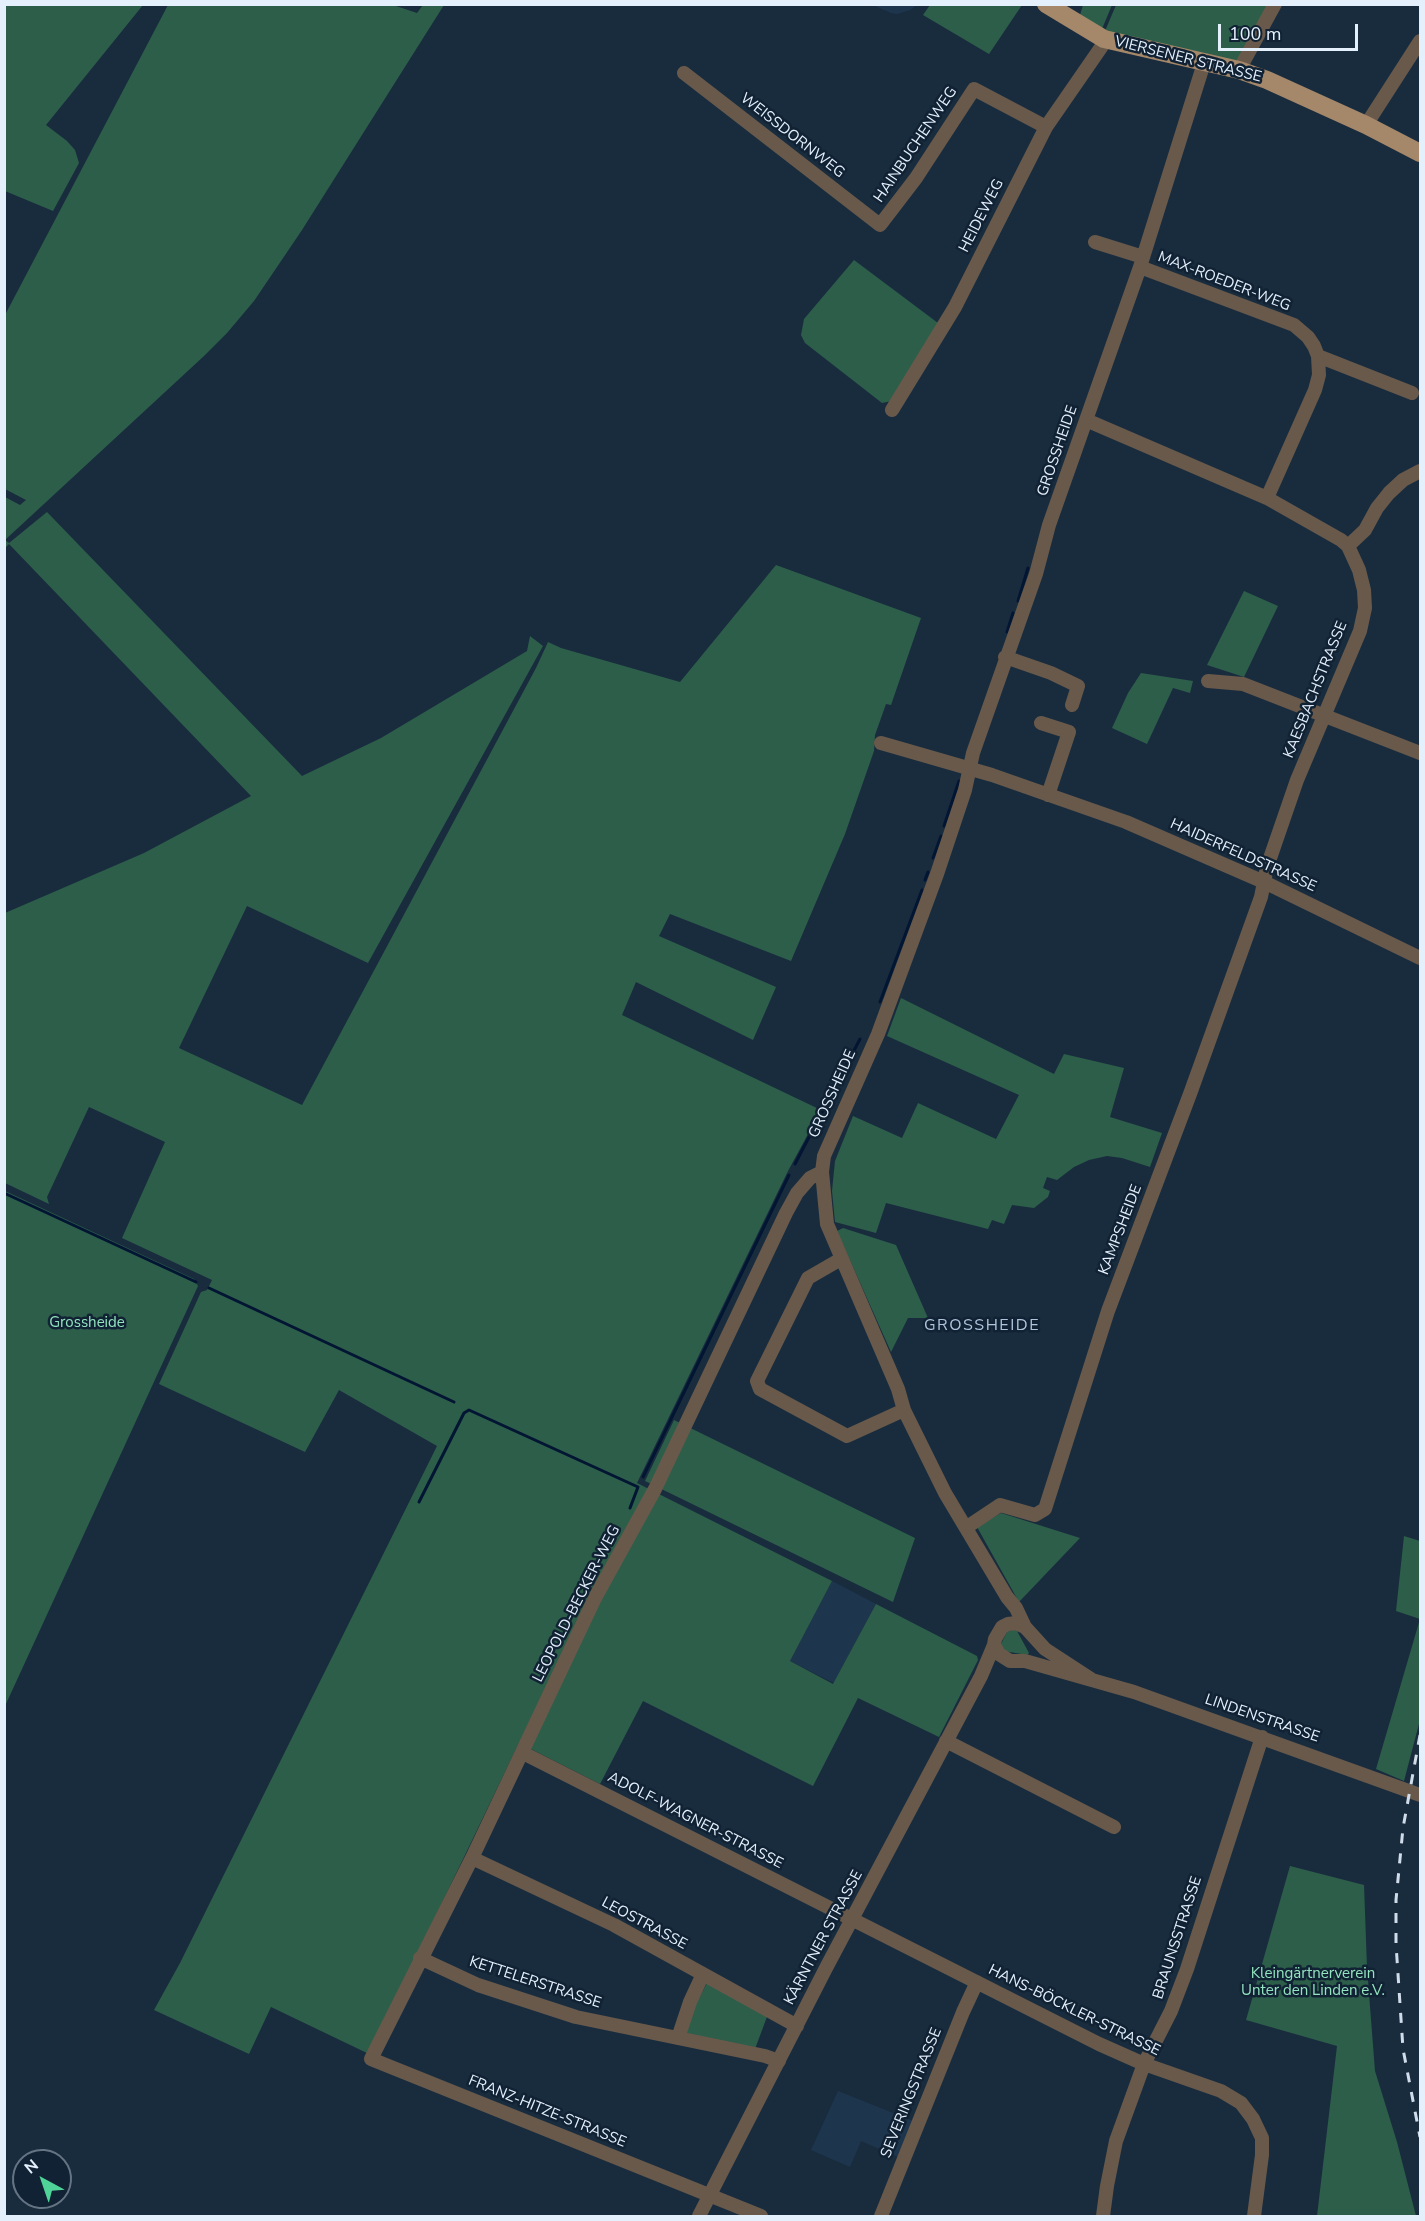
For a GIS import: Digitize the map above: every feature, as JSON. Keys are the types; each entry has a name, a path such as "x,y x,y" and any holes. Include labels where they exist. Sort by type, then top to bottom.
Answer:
{"main road":[{"name":"VIERSENER STRASSE","path":"1046,4 1104,39 1239,70 1286,88 1366,124 1420,153"}],"street":[{"path":"1239,70 1275,4"},
{"name":"HEIDEWEG","path":"892,410 955,307 1046,127 1102,46 1104,39"},
{"path":"1366,124 1420,41"},
{"name":"GROSSHEIDE","path":"1030,1632 945,1493 904,1410 898,1389 827,1224 822,1172 829,1140 878,1034 939,868 970,770 973,753 1032,584 1049,525 1141,262 1204,63"},
{"name":"WEISSDORNWEG","path":"684,73 880,225"},
{"name":"HAINBUCHENWEG","path":"880,225 916,178 974,89 1046,127"},
{"path":"1095,242 1141,262"},
{"name":"MAX-ROEDER-WEG","path":"1141,262 1294,326 1308,337 1318,356"},
{"path":"1267,498 1315,390 1318,356 1412,393"},
{"path":"1086,420 1267,498 1348,546 1365,530 1377,508 1389,493 1403,480 1420,471"},
{"name":"KAESBACHSTRASSE","path":"1264,882 1293,791 1360,631 1365,608 1364,590 1348,546"},
{"path":"1005,657 1051,673 1078,686 1072,705"},
{"path":"1208,681 1243,684 1420,753"},
{"path":"1041,723 1069,732 1048,795"},
{"name":"HAIDERFELDSTRASSE","path":"881,743 1126,822 1264,882 1420,958"},
{"name":"KAMPSHEIDE","path":"967,1527 1000,1506 1035,1515 1045,1509 1108,1311 1190,1094 1261,897 1264,882"},
{"name":"LEOPOLD-BECKER-WEG","path":"371,2060 523,1753 595,1598 655,1489 786,1213 797,1193 810,1178 822,1172"},
{"path":"841,1258 808,1278 757,1381 760,1389 848,1437 904,1410"},
{"name":"GROSSHEIDE","path":"1007,1597 1011,1609 1008,1624"},
{"path":"981,1677 1010,1661 1025,1661 1035,1651 1030,1632 1016,1623 1008,1624 998,1633 994,1645 999,1654 1010,1661"},
{"name":"LINDENSTRASSE","path":"1030,1632 1054,1656 1091,1679"},
{"name":"KÄRNTNER STRASSE","path":"699,2217 981,1677 994,1645"},
{"name":"LINDENSTRASSE","path":"1025,1661 1091,1679 1262,1737 1420,1795"},
{"name":"BRAUNSSTRASSE","path":"1103,2217 1116,2141 1144,2064 1171,2011 1187,1969 1262,1737"},
{"path":"946,1741 1113,1827"},
{"name":"ADOLF-WAGNER-STRASSE","path":"523,1753 853,1919"},
{"name":"LEOSTRASSE","path":"472,1858 614,1925 797,2026"},
{"name":"HANS-BÖCKLER-STRASSE","path":"853,1919 1144,2064 1221,2091 1241,2103 1253,2119 1262,2138 1254,2217"},
{"name":"KETTELERSTRASSE","path":"420,1958 478,1985 567,2014 765,2056 779,2061"},
{"path":"678,2038 692,1995 703,1974"},
{"name":"SEVERINGSTRASSE","path":"881,2217 977,1982"},
{"name":"FRANZ-HITZE-STRASSE","path":"371,2060 761,2217"}],"shaded area":[{"path":"917,4 910,10 897,14 873,5"},
{"path":"832,1581 876,1604 834,1683 790,1661"},
{"path":"838,2091 913,2121 898,2157 861,2141 850,2167 811,2150"}],"green space":[{"path":"390,4 417,13 423,5 444,5 302,230 254,301 204,356 5,540 5,497 20,505 26,500 5,489 5,315 168,5"},
{"path":"4,5 143,5 46,125 75,150 79,163 53,211 5,191"},
{"path":"930,5 1022,5 989,54 923,15"},
{"path":"1083,5 1112,5 1102,29 1080,15"},
{"path":"1116,5 1269,5 1237,61 1105,31"},
{"path":"854,260 938,323 892,401 882,403 805,343 801,335 804,319"},
{"path":"47,512 302,776 381,738 527,651 530,636 543,646 368,963 247,906 179,1048 302,1105 548,642 561,648 680,682 776,565 921,618 891,705 886,704 875,735 874,751 845,834 791,961 670,914 659,936 776,987 753,1040 636,982 622,1015 821,1110 788,1171 637,1483 832,1581 790,1661 833,1684 876,1604 977,1656 978,1660 939,1737 858,1698 813,1786 643,1701 600,1784 519,1743 369,2054 271,2007 249,2054 154,2010 180,1963 437,1446 339,1390 305,1452 159,1384 201,1292 207,1290 212,1280 122,1238 165,1142 89,1107 47,1197 49,1204 5,1183 5,913 144,853 251,796 9,544 5,548 5,540 9,543"},
{"path":"1244,591 1278,606 1244,677 1207,665"},
{"path":"1141,673 1193,681 1190,693 1173,688 1147,744 1112,728 1128,693"},
{"path":"901,998 1054,1074 1064,1054 1124,1068 1110,1117 1162,1133 1150,1167 1107,1156 1089,1160 1074,1167 1057,1180 1047,1177 1043,1188 1050,1191 1048,1197 1034,1208 1012,1205 1004,1224 992,1220 988,1229 886,1203 876,1233 835,1222 832,1191 835,1161 853,1116 902,1138 918,1103 996,1139 1019,1095 887,1036"},
{"name":"Grossheide","path":"5,1191 194,1279 198,1286 5,1706"},
{"path":"843,1228 896,1245 928,1318 908,1318 891,1352 837,1231"},
{"path":"674,1420 915,1538 893,1602 645,1481"},
{"path":"1001,1513 1080,1538 1019,1602 977,1527"},
{"path":"1404,1536 1420,1541 1420,1619 1396,1611"},
{"path":"1420,1619 1420,1720 1404,1781 1376,1769"},
{"path":"1013,1629 1017,1631 1029,1653 1027,1655 1004,1651 1001,1644 1007,1632"},
{"name":"Kleingärtnerverein Unter den Linden e.V.","path":"1290,1866 1364,1885 1367,1968 1375,2071 1397,2142 1416,2216 1317,2216 1337,2046 1246,2020"},
{"path":"707,1983 768,2014 755,2049 685,2035 694,2008"}],"waterway":[{"path":"1018,601 1028,568"},
{"path":"1007,632 1013,613"},
{"path":"944,826 959,781"},
{"path":"933,858 941,836"},
{"path":"925,880 928,872"},
{"path":"880,1002 922,890"},
{"path":"836,1085 860,1039"},
{"path":"795,1164 832,1093"},
{"path":"643,1477 789,1175"},
{"path":"4,1193 196,1282"},
{"path":"209,1288 454,1402"},
{"path":"419,1502 464,1413 469,1410 638,1487 630,1508"}],"railway":[{"path":"1420,1735 1403,1828 1396,1900 1396,1944 1403,2049 1420,2137"}],"district":[{"name":"GROSSHEIDE","path":"982,1326"}]}
